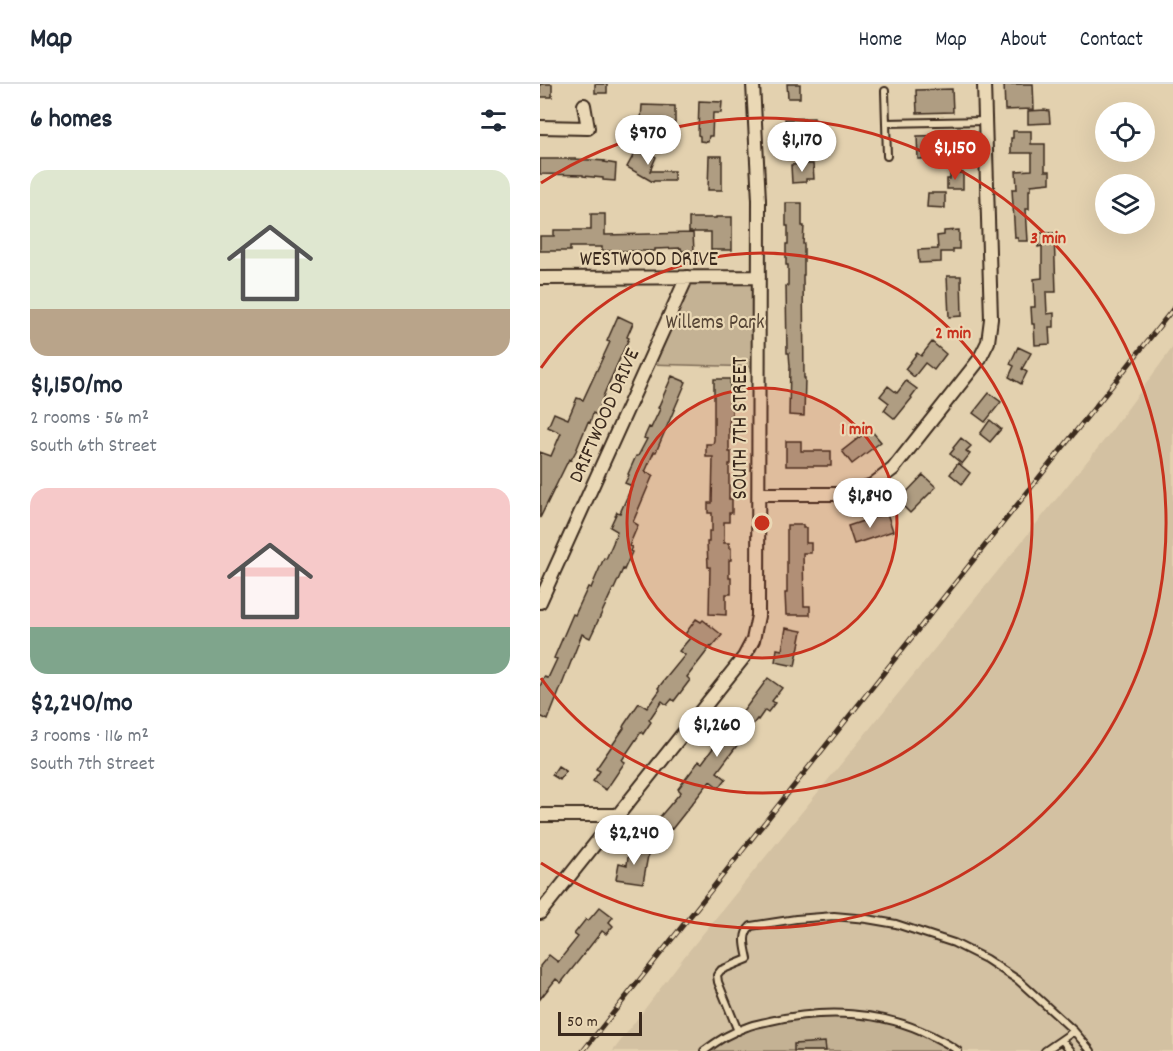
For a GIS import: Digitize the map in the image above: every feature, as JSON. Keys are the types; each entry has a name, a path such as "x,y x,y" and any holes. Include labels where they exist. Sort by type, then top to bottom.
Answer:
{"street":[{"name":"SOUTH 7TH STREET","path":"540,913 744,657 753,640 758,616 759,200 753,84"},
{"path":"759,494 845,494 872,485 893,470 979,360 988,342 991,320 984,84"},
{"path":"540,127 588,128 584,105"},
{"name":"WESTWOOD DRIVE","path":"540,278 759,277"},
{"name":"DRIFTWOOD DRIVE","path":"540,602 687,278"},
{"path":"540,814 618,815"}],"lane":[{"path":"885,91 887,156"},
{"path":"886,123 985,121"},
{"path":"738,1031 717,975 721,970 748,960 744,937 746,931 751,927 796,919 834,916 896,924 954,943 1018,980 1074,1031 1091,1051"},
{"path":"704,1051 722,1038 748,1026 786,1018 823,1014 881,1017 903,1023 921,1030 958,1051"},
{"path":"1045,1051 1074,1031"},
{"path":"1062,1040 1071,1051"}],"shaded area":[{"path":"1173,347 1173,1051 613,1051 684,957 1106,438"}],"green space":[{"name":"Willems Park","path":"687,277 759,277 759,367 647,364"},
{"path":"832,1014 890,1019 935,1037 955,1051 704,1051 722,1038 777,1020"}],"building":[{"path":"540,84 552,84 552,97 540,97"},
{"path":"595,84 607,84 607,93 595,93"},
{"path":"787,84 800,84 800,98 788,98"},
{"path":"1004,84 1033,84 1034,109 1005,110"},
{"path":"952,89 953,112 917,113 916,90"},
{"path":"699,101 722,102 721,113 713,113 712,136 709,136 708,142 700,141 698,135"},
{"path":"642,105 675,106 675,123 661,122 660,135 640,134"},
{"path":"1028,111 1049,111 1050,123 1028,124"},
{"path":"814,118 814,125 811,125 812,133 790,137 785,119"},
{"path":"1013,131 1031,131 1031,144 1045,144 1045,171 1050,171 1050,183 1031,185 1031,190 1029,190 1029,209 1026,209 1028,241 1018,241 1018,238 1015,238 1012,189 1017,189 1016,171 1032,170 1032,153 1011,153"},
{"path":"953,135 954,158 918,159 917,136"},
{"path":"640,143 653,151 652,154 656,157 650,171 674,171 674,181 653,182 627,167"},
{"path":"709,156 722,156 722,190 708,190"},
{"path":"540,159 575,159 616,164 615,181 583,175 540,174"},
{"path":"813,164 814,179 792,183 791,165"},
{"path":"950,173 963,173 963,189 947,189 947,179 950,179"},
{"path":"928,193 945,193 945,208 927,207"},
{"path":"786,203 802,203 802,226 804,226 804,416 789,415"},
{"path":"591,214 605,214 605,235 693,233 694,251 682,251 681,248 655,249 655,251 602,251 602,247 570,247 570,251 540,251 540,236 554,236 554,230 591,230"},
{"path":"732,217 732,250 711,250 711,232 689,232 689,218"},
{"path":"959,230 959,249 953,249 953,252 941,252 941,262 919,263 918,250 938,249 937,236 944,235 944,231"},
{"path":"1038,233 1054,233 1056,292 1046,292 1047,314 1054,313 1054,327 1049,327 1050,344 1035,345 1031,307 1035,307 1034,279 1042,278 1042,246 1038,247"},
{"path":"947,276 961,276 962,316 949,317"},
{"path":"618,316 633,323 627,337 629,338 597,415 593,413 590,423 588,422 576,451 571,460 569,459 540,518 540,452 551,456 561,433 548,427 554,413 568,419 577,398 583,400 610,342 607,341"},
{"path":"932,342 946,354 934,370 925,363 914,377 905,369 917,353 921,356"},
{"path":"1018,347 1031,353 1022,369 1027,372 1021,384 1009,377 1014,366 1010,364"},
{"path":"672,376 686,382 645,472 653,475 633,522 638,525 629,546 632,547 630,551 632,552 590,638 582,634 548,720 540,716 540,687 544,677 548,678 557,659 554,658 573,614 575,615 588,587 591,588 613,543 617,531 610,527 617,512 620,513 632,486 625,483 628,474 647,439 644,438 660,409 658,408"},
{"path":"714,379 730,379 730,402 732,402 729,425 731,464 729,464 729,499 732,499 732,513 729,513 729,522 724,522 724,543 729,543 729,548 731,548 729,578 731,578 731,594 726,594 726,615 709,614 710,567 708,567 707,542 709,542 709,531 712,531 712,513 708,513 708,503 712,503 713,457 706,457 706,444 713,444 714,440"},
{"path":"906,381 917,389 895,419 884,410 889,403 880,396 888,386 897,393"},
{"path":"989,393 1001,402 985,422 973,413"},
{"path":"990,420 1001,429 990,442 980,434"},
{"path":"870,429 881,442 852,464 842,451"},
{"path":"961,438 971,446 966,451 970,454 962,464 950,454"},
{"path":"786,441 801,441 801,451 831,451 831,466 786,466"},
{"path":"958,463 970,473 962,484 950,474"},
{"path":"923,475 936,487 910,513 898,501"},
{"path":"887,513 893,531 854,544 848,526"},
{"path":"787,525 803,525 803,528 806,528 806,543 811,543 811,553 803,553 804,606 810,606 810,615 786,615"},
{"path":"696,619 701,622 703,620 722,635 687,677 690,680 674,701 672,699 667,705 662,701 643,734 641,732 622,760 625,762 606,790 593,781 600,771 596,769 639,703 647,708 660,690 658,688 685,655 679,651 690,638 685,634"},
{"path":"786,628 802,631 795,666 775,662 777,649 782,650"},
{"path":"768,678 782,688 772,701 775,703 768,712 765,710 757,719 717,772 726,779 719,788 710,781 664,836 653,827 658,819 681,792 678,789 699,761 702,763"},
{"path":"558,766 566,771 560,780 552,775"},
{"path":"635,847 649,850 643,883 616,879 619,863 627,865 629,849 635,850"},
{"path":"600,907 613,917 609,922 613,926 606,934 602,931 561,983 556,979 540,999 540,966 549,955 558,962 578,937 574,934"},
{"path":"825,1042 826,1051 794,1051 794,1044"}],"railway":[{"path":"583,1051 1173,309"}]}
